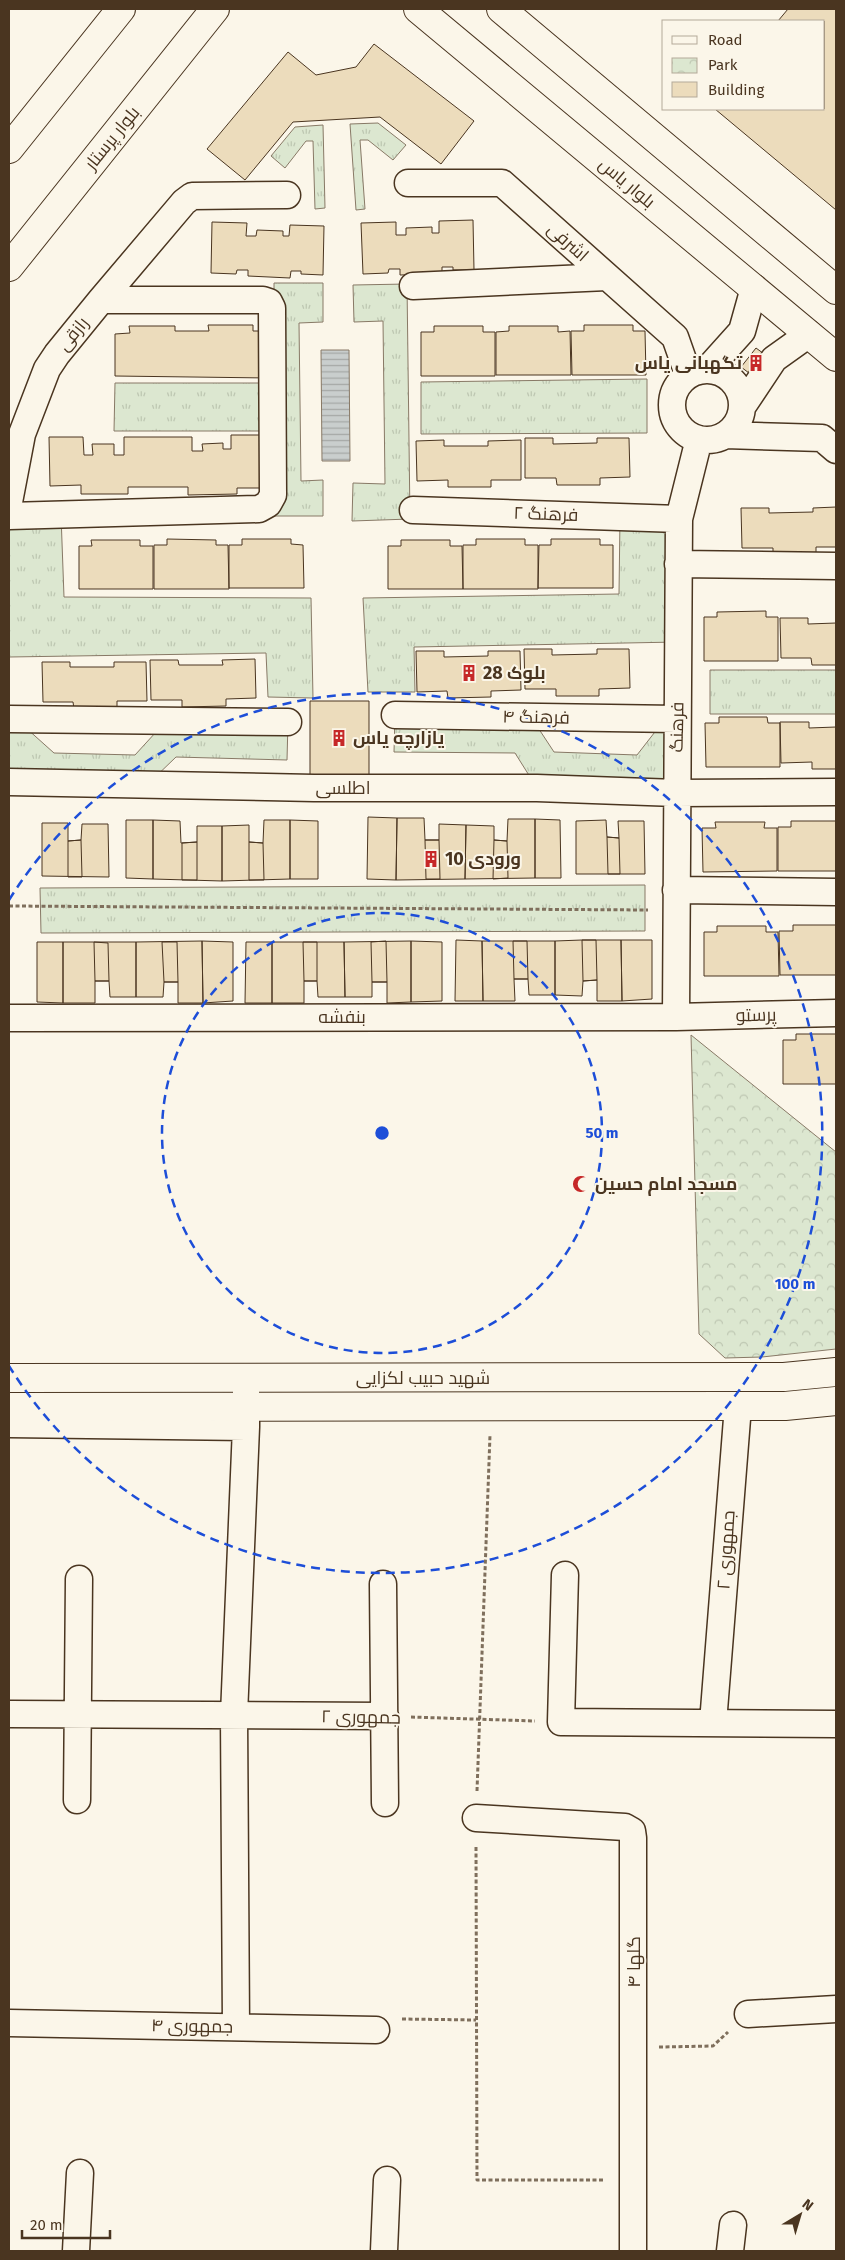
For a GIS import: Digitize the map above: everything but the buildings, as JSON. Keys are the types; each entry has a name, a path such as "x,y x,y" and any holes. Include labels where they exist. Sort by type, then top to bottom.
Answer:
{"street":[{"path":"9,149 121,9"},
{"name":"بلوار پرستار","path":"9,267 215,9"},
{"name":"بلوار یاس","path":"418,9 836,357"},
{"path":"501,9 836,290"},
{"name":"اشرفی","path":"408,183 502,182 675,337 698,372"},
{"name":"رازقی","path":"9,502 22,434 47,369 101,300 184,202 192,196 287,195"},
{"path":"413,286 607,277"},
{"path":"754,288 742,331 698,372 679,382 673,393 671,405 679,426 688,435 699,439 717,438 725,435 822,438 836,450"},
{"path":"9,516 259,509 268,504 273,495 272,308 269,302 263,300 101,300"},
{"path":"725,435 737,423 742,407 774,359 809,334"},
{"path":"698,372 717,371 728,376 736,384 742,407"},
{"name":"فرهنگ","path":"676,1016 679,519 699,439"},
{"name":"فرهنگ ۲","path":"413,510 679,519"},
{"path":"678,564 836,566"},
{"name":"فرهنگ ۴","path":"394,715 677,719"},
{"path":"9,719 288,722"},
{"name":"اطلسی","path":"9,782 322,788 537,788 676,793 836,792"},
{"path":"676,900 836,892"},
{"name":"پرستو","path":"676,1016 836,1013"},
{"name":"بنفشه","path":"9,1018 676,1016"},
{"name":"شهید حبیب لکزایی","path":"9,1378 784,1377 836,1372"},
{"path":"686,1377 687,1406"},
{"path":"236,2027 234,1716 246,1378"},
{"name":"شهید حبیب لکزایی","path":"9,1407 246,1417 687,1406 785,1406 836,1400"},
{"name":"جمهوری ۲","path":"713,1723 738,1406"},
{"path":"9,1424 246,1417"},
{"path":"565,1575 561,1722 836,1724"},
{"path":"77,1800 79,1580"},
{"path":"383,1584 385,1803"},
{"name":"جمهوری ۲","path":"9,1714 385,1716"},
{"name":"گلها ۴","path":"476,1818 625,1827 632,1831 634,1838 633,2251"},
{"path":"748,2014 836,2009"},
{"name":"جمهوری ۴","path":"9,2023 376,2030"},
{"path":"76,2251 80,2173"},
{"path":"384,2251 386,2180"},
{"path":"730,2251 733,2225"}],"path":[{"path":"9,906 676,900"},
{"name":"جمهوری ۲","path":"385,1716 561,1722"},
{"path":"634,2048 713,2046 748,2014"},
{"path":"376,2030 396,2019 476,2020"},
{"path":"477,2180 634,2180"}],"green space":[{"path":"378,123 406,145 393,160 368,140 360,140 365,209 356,210 350,124"},
{"path":"323,125 325,208 315,209 313,141 306,141 285,168 271,156 295,127"},
{"path":"274,283 323,283 323,322 299,323 301,481 323,480 323,516 274,516"},
{"path":"407,284 410,519 352,521 353,483 385,484 383,321 354,322 353,285"},
{"path":"647,379 647,433 421,434 421,382"},
{"path":"115,383 263,383 264,431 114,431"},
{"path":"61,515 64,597 311,598 313,698 268,697 266,653 9,657 9,516"},
{"path":"620,517 679,519 678,642 414,647 415,692 368,692 363,598 619,594"},
{"path":"710,670 836,670 836,714 710,714"},
{"path":"395,715 531,717 554,752 637,755 665,719 676,793 537,788 515,753 394,752"},
{"path":"9,719 16,719 54,753 135,755 167,720 288,722 287,760 176,757 148,784 9,782"},
{"path":"645,885 645,931 41,933 40,888"},
{"path":"691,1035 836,1152 836,1349 762,1357 725,1358 699,1334"}],"shaded area":[{"path":"321,350 349,350 350,461 322,461"}],"place":[{"name":"تگهبانی یاس","path":"756,363"},
{"name":"بلوک 28","path":"469,673"},
{"name":"یازارچه یاس","path":"339,738"},
{"name":"ورودی 10","path":"431,859"},
{"name":"مسجد امام حسین","path":"581,1184"}]}
